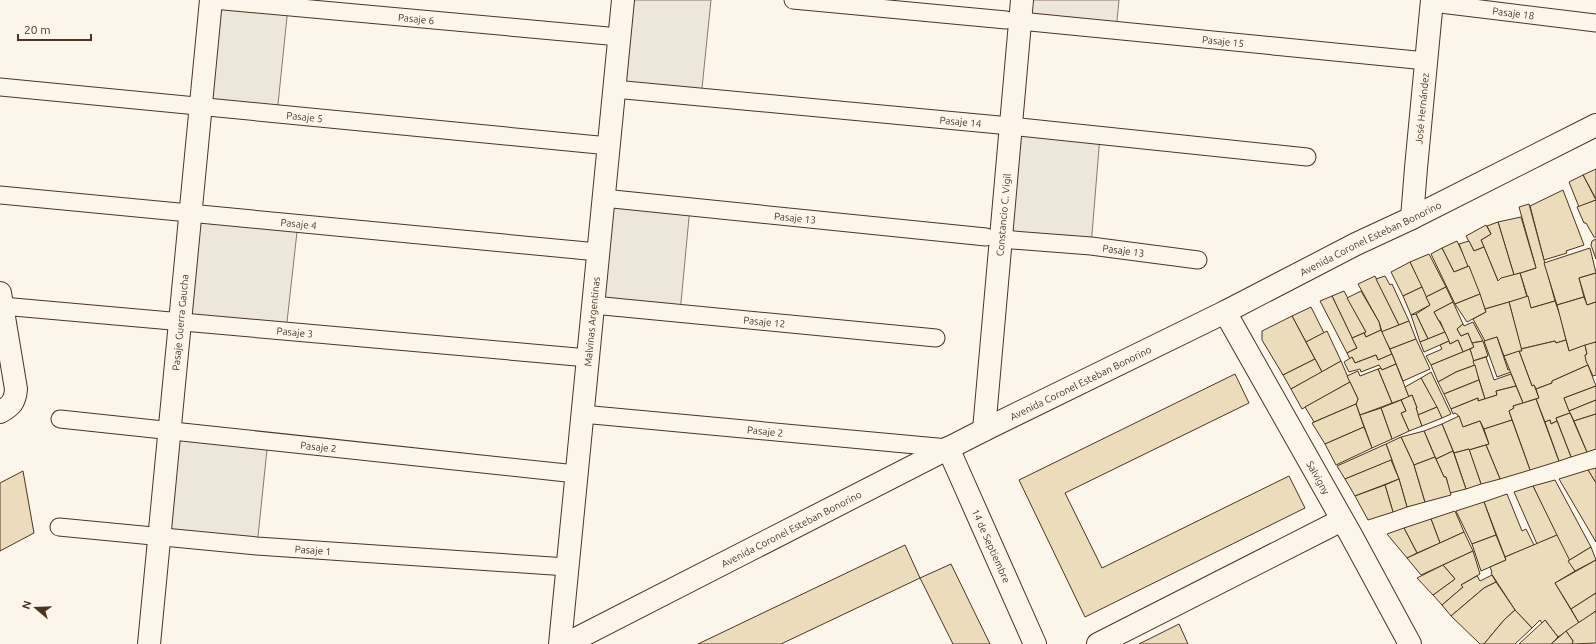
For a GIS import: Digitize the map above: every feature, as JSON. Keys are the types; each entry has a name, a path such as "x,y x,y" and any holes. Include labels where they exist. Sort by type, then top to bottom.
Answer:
{"street":[{"name":"Pasaje 6","path":"212,0 619,37"},
{"name":"Pasaje Guerra Gaucha","path":"152,644 159,536 212,0"},
{"name":"Malvinas Argentinas","path":"560,644 623,0"},
{"name":"Pasaje 15","path":"793,0 1426,61"},
{"name":"Constancio C. Vigil","path":"984,430 993,238 1010,126 1013,21 1022,0"},
{"name":"Pasaje 18","path":"1432,1 1596,23"},
{"name":"José Hernández","path":"1412,218 1432,1"},
{"name":"Pasaje 5","path":"0,87 609,146"},
{"name":"Pasaje 14","path":"614,90 1010,126 1307,157"},
{"name":"Avenida Coronel Esteban Bonorino","path":"566,644 948,448 1225,312 1356,244 1412,218 1596,125"},
{"name":"Pasaje 4","path":"0,195 598,252"},
{"name":"Pasaje 13","path":"603,198 993,238 1091,246 1198,260"},
{"name":"Pasaje 3","path":"1,300 180,322 588,358"},
{"path":"1,300 16,389 8,406"},
{"name":"Pasaje 12","path":"593,305 936,338"},
{"name":"Salvigny","path":"1225,312 1410,644"},
{"name":"Pasaje 2","path":"582,414 948,448"},
{"name":"Pasaje 2","path":"60,419 576,474"},
{"name":"14 de Septiembre","path":"948,448 1035,644"},
{"path":"1098,644 1342,520"},
{"name":"Pasaje 1","path":"59,527 265,546 567,567"}],"shaded area":[{"path":"211,0 288,7 277,114 201,106"},
{"path":"623,0 711,0 701,98 614,89"},
{"path":"1022,0 1119,0 1116,31 1020,21"},
{"path":"1010,126 1100,136 1091,246 1000,239"},
{"path":"603,198 690,207 680,313 593,305"},
{"path":"190,213 298,223 286,331 180,322"},
{"path":"169,430 268,440 257,546 159,537"}],"building":[{"path":"1596,169 1596,199 1583,175"},
{"path":"1583,175 1596,200 1579,207 1569,182"},
{"path":"1563,190 1584,245 1566,251 1567,253 1544,260 1530,206"},
{"path":"1596,200 1596,237 1594,237 1586,223 1584,223 1577,207"},
{"path":"1529,204 1555,301 1531,308 1520,273 1536,268 1519,207"},
{"path":"1521,217 1536,268 1514,275 1498,222"},
{"path":"1498,222 1514,275 1498,281 1481,240 1491,234 1487,226"},
{"path":"1486,225 1491,234 1481,240 1484,247 1474,251 1466,236"},
{"path":"1596,239 1596,259 1591,245 1592,241"},
{"path":"1457,241 1469,266 1454,272 1442,248"},
{"path":"1469,241 1474,251 1484,247 1498,281 1501,278 1520,273 1527,297 1485,309 1459,244"},
{"path":"1442,248 1454,272 1469,266 1480,294 1455,304 1431,254"},
{"path":"1590,248 1596,273 1579,278 1584,297 1557,305 1544,263"},
{"path":"1429,254 1446,287 1426,297 1410,262"},
{"path":"1410,262 1422,287 1403,296 1391,272"},
{"path":"1596,273 1596,302 1587,305 1579,278"},
{"path":"1375,276 1399,325 1382,332 1379,322 1358,284"},
{"path":"1385,276 1390,285 1392,284 1409,321 1399,325 1376,279"},
{"path":"1422,287 1430,305 1411,315 1403,296"},
{"path":"1446,287 1453,302 1434,312 1445,332 1428,339 1416,314 1430,305 1426,297"},
{"path":"1344,291 1366,332 1352,338 1332,296"},
{"path":"1361,291 1379,322 1381,330 1366,337 1364,333 1366,332 1347,298"},
{"path":"1480,294 1486,312 1467,322 1455,304"},
{"path":"1332,296 1357,348 1347,353 1320,301"},
{"path":"1528,296 1531,308 1555,301 1566,340 1521,349 1509,302"},
{"path":"1584,297 1587,305 1596,302 1596,342 1569,351 1557,305"},
{"path":"1453,302 1463,324 1457,329 1461,336 1468,333 1474,347 1463,352 1458,340 1450,344 1440,321 1434,312"},
{"path":"1509,302 1522,351 1504,356 1497,337 1485,341 1473,319 1486,312 1485,309"},
{"path":"1311,307 1324,333 1306,342 1292,316"},
{"path":"1416,314 1428,339 1420,342 1411,315"},
{"path":"1292,316 1315,359 1283,375 1262,340 1262,331"},
{"path":"1409,321 1416,339 1390,349 1381,332"},
{"path":"1473,322 1483,341 1472,343 1468,333 1461,336 1457,329 1463,324 1464,326"},
{"path":"1381,330 1392,354 1378,360 1376,355 1355,363 1352,357 1350,359 1347,353 1357,348 1352,338 1364,333 1366,337"},
{"path":"1327,331 1341,361 1322,372 1306,342"},
{"path":"1445,332 1449,341 1424,352 1420,342"},
{"path":"1497,337 1508,370 1510,369 1511,372 1497,377 1484,341"},
{"path":"1416,339 1430,369 1403,381 1390,349"},
{"path":"1458,340 1463,352 1431,365 1426,356 1442,349 1440,345 1449,341 1450,344"},
{"path":"1566,340 1569,351 1585,345 1587,354 1585,355 1588,365 1552,381 1552,383 1536,389 1534,385 1532,386 1519,351 1522,351 1521,349 1555,341 1556,343"},
{"path":"1483,341 1488,356 1473,361 1470,349 1474,347 1472,343"},
{"path":"1596,342 1596,375 1593,376 1586,361 1585,355 1587,354 1585,345"},
{"path":"1470,349 1475,365 1456,372 1438,382 1431,365"},
{"path":"1519,351 1532,386 1534,385 1539,398 1523,403 1504,356"},
{"path":"1392,354 1396,364 1382,370 1379,365 1361,372 1360,369 1349,372 1344,362 1352,357 1355,363 1376,355 1378,360"},
{"path":"1486,357 1494,380 1511,374 1516,386 1496,391 1497,395 1485,399 1473,361"},
{"path":"1315,359 1322,372 1291,389 1283,375"},
{"path":"1341,361 1350,382 1302,409 1291,389"},
{"path":"1396,364 1409,397 1392,403 1378,369 1381,368 1382,370"},
{"path":"1475,365 1479,380 1444,394 1438,382 1456,372"},
{"path":"1588,365 1596,386 1564,398 1570,413 1556,418 1557,421 1551,424 1550,420 1545,422 1536,399 1539,398 1536,389 1552,383 1552,381"},
{"path":"1378,369 1392,403 1360,415 1356,404 1358,399 1347,376 1358,371 1360,376"},
{"path":"1431,372 1451,414 1442,418 1421,378"},
{"path":"1235,374 1249,403 1065,493 1102,568 1289,476 1305,508 1085,617 1019,480"},
{"path":"1421,378 1437,407 1418,415 1412,395 1409,397 1405,387"},
{"path":"1479,380 1485,399 1478,401 1478,398 1451,409 1444,394"},
{"path":"1350,382 1358,399 1356,404 1314,422 1305,407"},
{"path":"1516,386 1523,403 1513,406 1514,408 1509,411 1512,420 1484,429 1480,421 1463,427 1458,415 1455,413 1453,414 1451,409 1478,398 1478,401 1497,395 1496,391"},
{"path":"1596,386 1596,400 1569,411 1564,398"},
{"path":"1412,395 1422,426 1409,431 1401,413 1406,411 1401,400"},
{"path":"1536,399 1559,461 1530,470 1509,411 1514,408 1513,406"},
{"path":"1401,400 1406,411 1401,413 1409,431 1392,439 1381,408"},
{"path":"1596,400 1596,414 1574,421 1569,411"},
{"path":"1356,404 1364,427 1325,444 1312,423"},
{"path":"1437,407 1442,418 1422,426 1418,415"},
{"path":"1381,408 1392,439 1372,448 1360,415"},
{"path":"1570,413 1587,452 1571,457 1556,418"},
{"path":"1596,414 1596,449 1587,452 1574,421"},
{"path":"1459,416 1463,427 1480,421 1489,444 1454,453 1442,424"},
{"path":"1512,420 1530,470 1500,479 1486,445 1489,444 1484,429"},
{"path":"1550,420 1551,424 1557,421 1571,457 1559,461 1545,422"},
{"path":"1442,424 1453,451 1436,459 1424,431"},
{"path":"1364,427 1372,448 1336,465 1325,444"},
{"path":"1424,431 1435,457 1414,465 1401,437"},
{"path":"1401,437 1414,465 1425,502 1407,507 1399,479 1386,444"},
{"path":"1386,444 1392,460 1345,479 1337,466"},
{"path":"1486,445 1500,479 1481,484 1469,450"},
{"path":"1469,449 1481,484 1466,489 1454,453"},
{"path":"1453,451 1466,489 1450,493 1446,477 1444,477 1436,459"},
{"path":"1435,457 1444,477 1446,477 1451,495 1425,502 1414,465"},
{"path":"1391,460 1399,479 1355,496 1345,479"},
{"path":"1596,468 1596,483 1588,470"},
{"path":"1588,470 1596,483 1596,542 1559,479"},
{"path":"23,471 34,533 0,551 0,483"},
{"path":"1399,479 1407,507 1393,512 1385,485"},
{"path":"1555,480 1591,547 1568,561 1533,486"},
{"path":"1385,485 1393,512 1368,520 1355,496"},
{"path":"1533,486 1557,535 1537,544 1514,492"},
{"path":"1507,494 1522,531 1526,529 1534,545 1505,557 1484,502"},
{"path":"1484,502 1496,535 1472,544 1456,511"},
{"path":"1455,511 1464,532 1440,543 1431,519"},
{"path":"1431,519 1440,543 1417,553 1404,528"},
{"path":"1404,528 1417,553 1407,558 1387,534"},
{"path":"1464,532 1473,551 1443,565 1421,575 1407,558"},
{"path":"1496,535 1506,560 1481,571 1472,544"},
{"path":"1557,535 1575,571 1555,583 1579,623 1558,637 1545,620 1542,623 1540,620 1532,628 1515,610 1491,573 1490,567 1506,560 1505,557"},
{"path":"905,545 920,578 781,644 698,644"},
{"path":"1591,547 1596,560 1575,571 1568,561"},
{"path":"1473,551 1480,574 1461,585 1463,587 1442,605 1433,595 1455,579 1443,565"},
{"path":"1596,560 1596,593 1571,609 1555,583"},
{"path":"951,564 990,644 953,644 920,578"},
{"path":"1443,565 1455,579 1433,595 1417,578"},
{"path":"1492,575 1496,582 1484,588 1451,616 1442,605 1463,587 1461,585 1477,576 1480,581"},
{"path":"1496,582 1515,610 1504,620 1484,644 1480,644 1451,616 1484,588"},
{"path":"1596,593 1596,611 1579,623 1571,609"},
{"path":"1515,610 1532,628 1515,644 1484,644 1504,620"},
{"path":"1596,611 1596,643 1572,644 1573,641 1566,631"},
{"path":"1545,620 1558,637 1551,644 1519,644"},
{"path":"1179,624 1188,644 1139,644"},
{"path":"1566,631 1573,641 1572,644 1551,644"}]}
